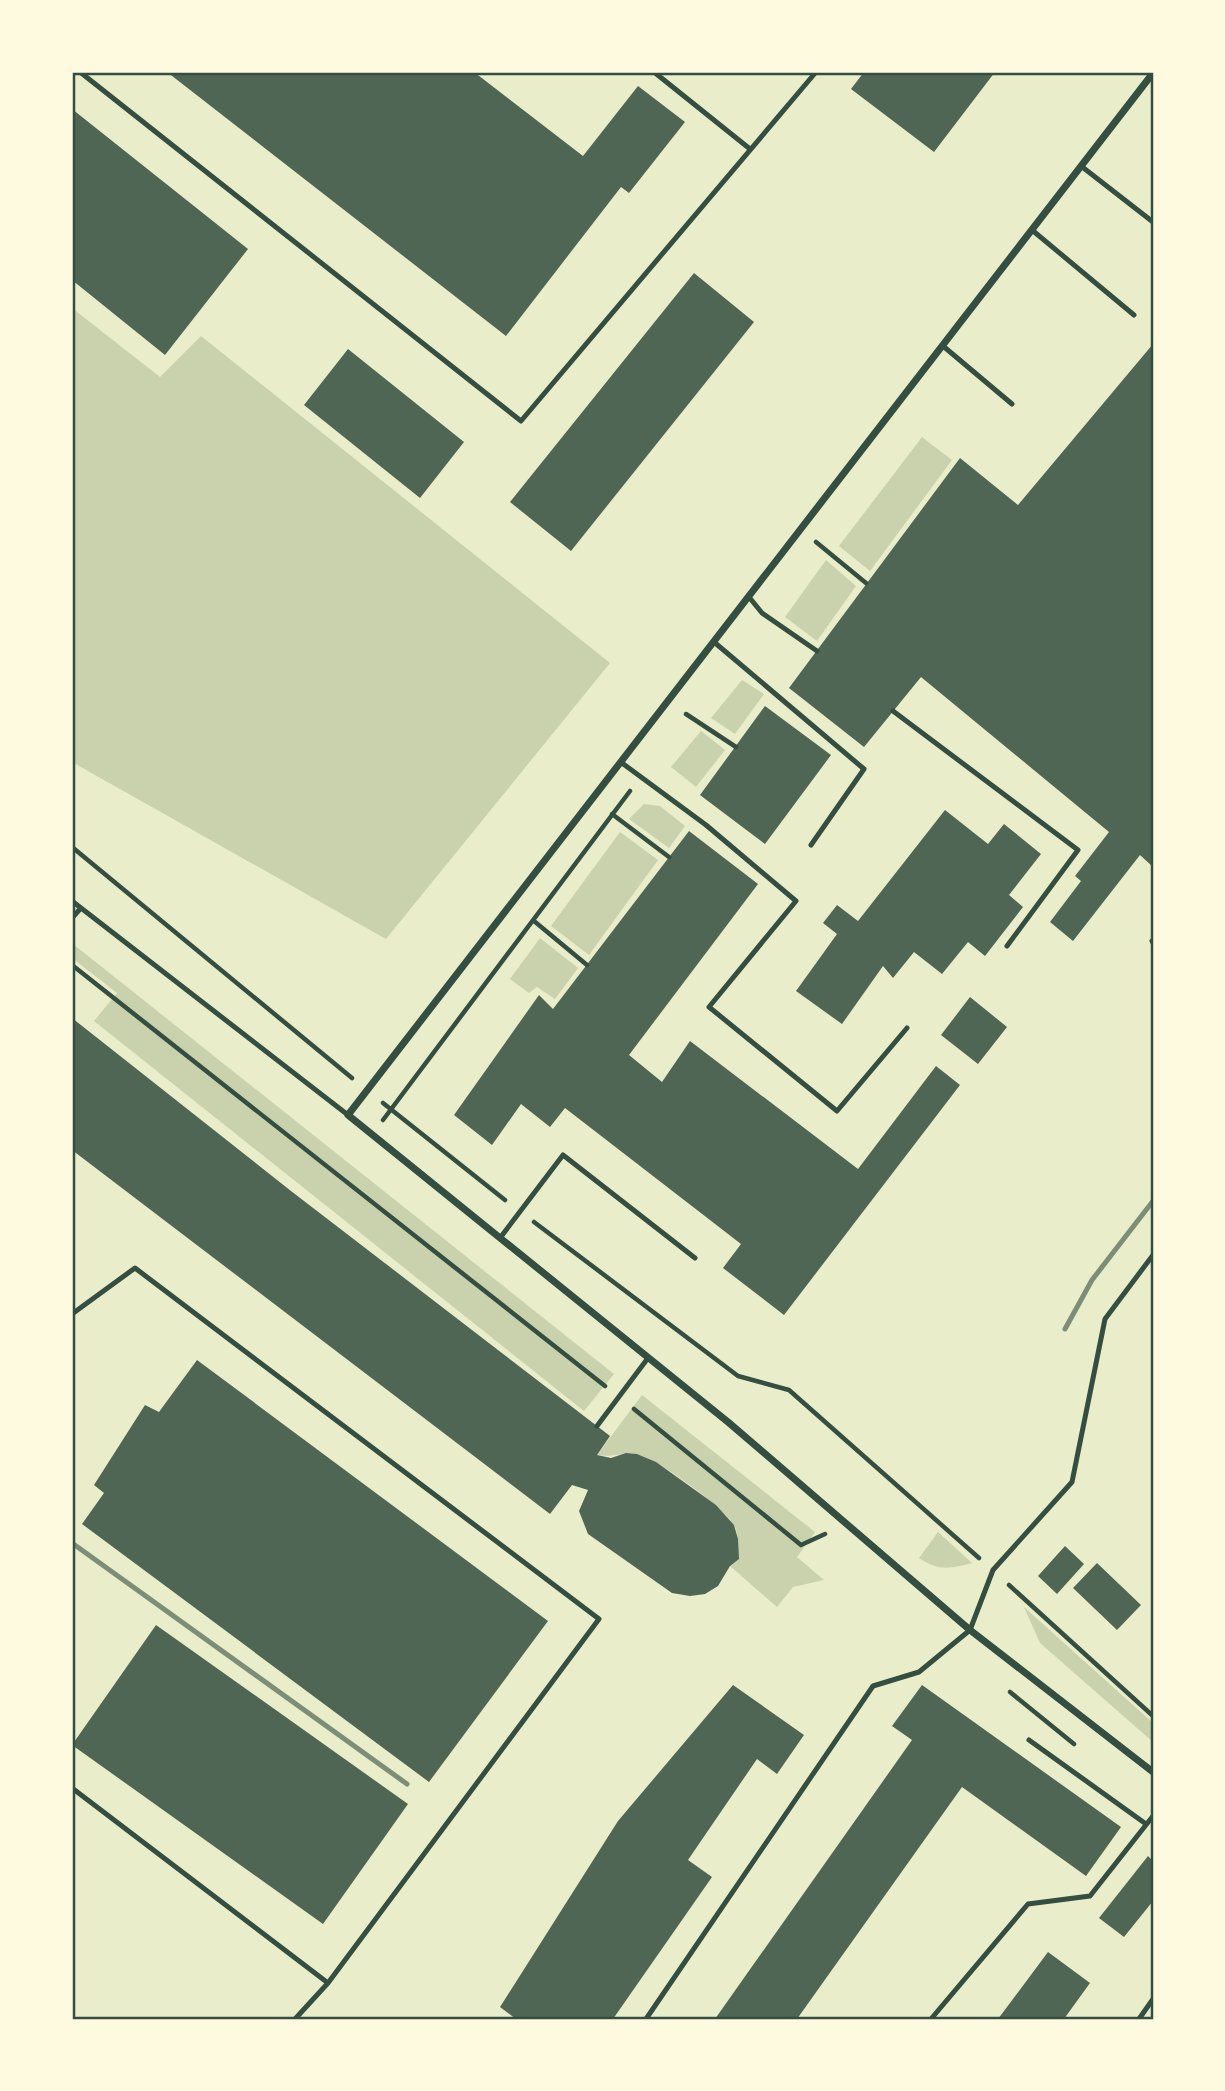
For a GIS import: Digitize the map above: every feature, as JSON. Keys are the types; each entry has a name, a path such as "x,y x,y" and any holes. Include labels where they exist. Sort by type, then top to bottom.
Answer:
{"street":[{"path":"1153,73 348,1115 728,1422 970,1630 1153,1772"}],"lane":[{"path":"80,72 521,421 816,72"},
{"path":"654,72 750,149"},
{"path":"1082,166 1153,222"},
{"path":"1032,230 1134,315"},
{"path":"943,346 1012,404"},
{"path":"749,597 762,614 817,651"},
{"path":"714,642 864,769 811,845"},
{"path":"893,711 1078,850 1007,946"},
{"path":"622,762 706,825 796,901 709,1007 837,1111 907,1028"},
{"path":"72,901 348,1115"},
{"path":"72,918 80,908"},
{"path":"500,1238 563,1155 695,1258"},
{"path":"646,2019 873,1685 919,1672 970,1630 993,1570 1072,1482 1105,1319 1153,1255"},
{"path":"72,1314 135,1268 599,1619 328,1983 295,2019"},
{"path":"597,1426 648,1358"},
{"path":"1029,1740 1146,1824"},
{"path":"72,1788 328,1983"},
{"path":"931,2019 1028,1904 1090,1896 1153,1816"},
{"path":"1139,2019 1153,1999"}],"path":[{"path":"816,542 866,583"},
{"path":"686,714 736,747"},
{"path":"612,814 668,857"},
{"path":"72,847 367,1091 519,1211 738,1376 789,1390 1153,1716"},
{"path":"533,921 587,965"},
{"path":"72,965 619,1397 801,1545"},
{"path":"1005,1688 1079,1748"}],"green space":[{"path":"72,308 160,377 201,336 610,663 386,939 72,762"},
{"path":"922,437 952,460 870,571 839,546"},
{"path":"826,560 856,586 817,641 785,617"},
{"path":"742,680 764,694 735,734 711,718"},
{"path":"701,731 725,750 696,787 671,767"},
{"path":"644,804 660,806 685,826 669,848 629,819"},
{"path":"620,832 658,860 589,955 551,926"},
{"path":"540,938 578,968 555,999 537,987 529,993 510,979"},
{"path":"73,944 614,1374 584,1411 94,1021 117,993 72,958"},
{"path":"642,1395 815,1532 797,1557 824,1580 793,1587 777,1607 730,1566 736,1546 736,1530 727,1517 704,1496 675,1475 639,1455 597,1455"},
{"path":"938,1532 972,1563 944,1568 919,1558"},
{"path":"1024,1607 1153,1723 1153,1742 1040,1643"}],"building":[{"path":"167,72 474,72 583,156 638,86 685,122 629,193 621,187 506,336"},
{"path":"864,72 995,72 934,152 851,89"},
{"path":"72,109 248,249 165,355 72,280"},
{"path":"694,273 754,322 571,551 510,502"},
{"path":"1153,344 1153,867 1140,855 1073,941 1050,922 1081,881 1075,876 1109,832 921,677 864,747 789,688 960,458 1018,505"},
{"path":"348,349 464,442 420,498 304,405"},
{"path":"765,706 831,755 765,844 700,795"},
{"path":"945,810 988,844 1004,824 1041,854 1009,895 1023,907 985,956 968,942 942,974 914,952 893,978 883,966 842,1024 796,991 837,934 823,923 837,905 858,921"},
{"path":"689,831 758,884 629,1055 662,1082 690,1041 858,1169 936,1066 960,1085 784,1315 723,1268 741,1244 565,1108 550,1127 521,1104 492,1145 454,1115 539,995 553,1009"},
{"path":"970,997 1007,1027 978,1064 941,1035"},
{"path":"72,1018 291,1191 610,1436 597,1455 611,1458 626,1453 637,1454 656,1462 716,1505 734,1525 739,1559 730,1566 718,1586 705,1594 690,1596 672,1593 588,1534 579,1511 588,1490 572,1485 550,1514 72,1150"},
{"path":"197,1360 548,1621 429,1782 82,1524 104,1493 94,1485 145,1405 159,1412"},
{"path":"1065,1546 1084,1564 1057,1594 1038,1576"},
{"path":"1097,1563 1141,1605 1117,1630 1073,1588"},
{"path":"156,1625 408,1804 323,1924 72,1745"},
{"path":"733,1685 804,1735 777,1774 757,1759 688,1860 712,1877 613,2019 516,2019 500,2007 618,1821"},
{"path":"922,1685 1121,1827 1086,1876 962,1787 797,2019 715,2019 912,1740 892,1726"},
{"path":"1148,1856 1153,1861 1153,1901 1124,1937 1099,1918"},
{"path":"1048,1952 1090,1983 1064,2019 998,2019"}],"railway":[{"path":"1065,1329 1092,1280 1153,1201"},
{"path":"72,1543 407,1784"}]}
